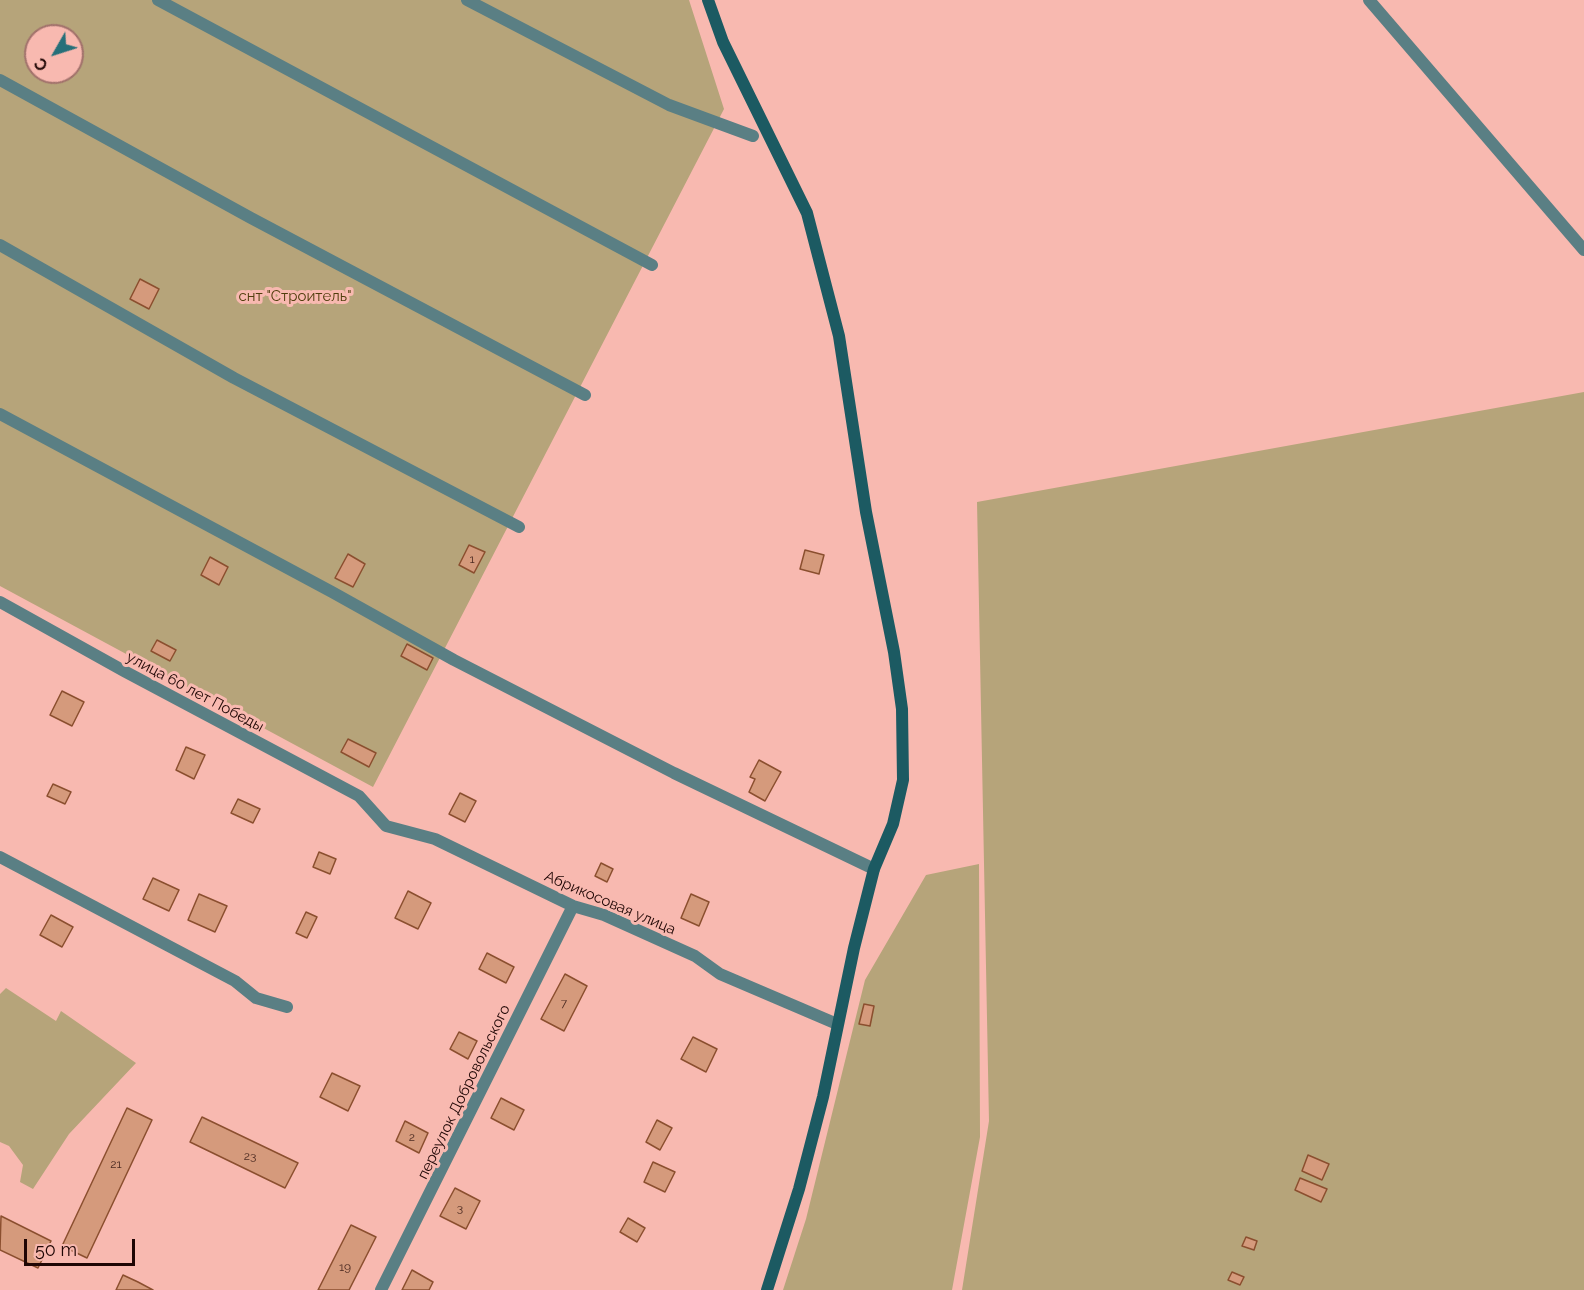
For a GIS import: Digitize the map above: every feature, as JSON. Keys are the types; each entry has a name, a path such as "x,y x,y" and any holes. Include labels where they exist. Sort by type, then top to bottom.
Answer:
{"street":[{"path":"158,0 652,266"},
{"path":"467,0 669,105 753,136"},
{"path":"708,0 723,42 807,213 839,336 866,512 894,652 902,709 903,780 893,824 874,869 854,948 823,1097 799,1189 767,1290"},
{"path":"1369,0 1584,250"},
{"path":"0,80 251,218 585,395"},
{"path":"0,245 234,378 519,527"},
{"path":"0,414 322,586 454,660 674,773 874,869"},
{"name":"улица 60 лет Победы","path":"0,602 359,796 373,811"},
{"name":"Абрикосовая улица","path":"373,811 387,826 435,839 573,906 604,915 694,956 720,974 837,1024"},
{"path":"0,857 235,981 256,998 287,1007"},
{"name":"переулок Добровольского","path":"381,1290 573,906"}],"green space":[{"name":"снт \"Строитель\"","path":"0,0 689,0 724,109 373,787 0,586"},
{"path":"1584,392 1584,1290 962,1290 989,1121 977,502"},
{"path":"979,864 980,1137 952,1290 783,1290 806,1219 865,980 926,875"},
{"path":"6,988 56,1021 61,1011 136,1063 69,1134 33,1189 20,1182 23,1165 9,1146 0,1142 0,994"}],"building":[{"path":"140,279 159,289 149,309 130,299"},
{"path":"469,545 485,552 474,573 459,565"},
{"path":"805,550 824,555 819,574 800,569"},
{"path":"348,554 365,564 353,587 335,578"},
{"path":"210,557 228,567 219,585 201,575"},
{"path":"157,640 176,650 170,661 151,651"},
{"path":"407,644 433,658 427,670 401,656"},
{"path":"62,691 84,702 72,726 50,715"},
{"path":"348,739 376,753 369,767 341,752"},
{"path":"186,747 205,755 194,779 176,770"},
{"path":"759,760 781,772 765,801 749,792 755,779 750,777"},
{"path":"53,784 71,792 65,804 47,796"},
{"path":"460,793 476,801 465,822 449,814"},
{"path":"238,799 260,809 253,823 231,813"},
{"path":"319,852 336,859 330,874 313,867"},
{"path":"601,863 613,869 607,882 595,876"},
{"path":"153,878 179,890 169,911 143,899"},
{"path":"408,891 431,903 418,929 395,918"},
{"path":"199,894 227,906 215,932 188,920"},
{"path":"691,894 709,902 699,926 681,918"},
{"path":"306,912 317,917 307,938 296,933"},
{"path":"51,915 73,927 62,947 40,935"},
{"path":"487,953 514,967 506,983 479,969"},
{"path":"565,974 587,986 564,1031 541,1019"},
{"path":"864,1004 874,1006 870,1026 859,1024"},
{"path":"459,1032 477,1041 468,1059 450,1049"},
{"path":"693,1037 717,1049 706,1072 681,1059"},
{"path":"332,1073 360,1086 348,1111 320,1097"},
{"path":"501,1098 524,1110 514,1130 491,1118"},
{"path":"127,1108 152,1120 87,1258 62,1246"},
{"path":"202,1117 298,1163 285,1188 190,1142"},
{"path":"657,1120 672,1128 660,1150 646,1142"},
{"path":"405,1121 428,1133 419,1153 396,1141"},
{"path":"1308,1155 1329,1164 1322,1180 1302,1171"},
{"path":"653,1162 675,1172 665,1192 644,1182"},
{"path":"1300,1178 1327,1189 1321,1202 1295,1190"},
{"path":"455,1188 480,1201 466,1229 440,1216"},
{"path":"1,1216 51,1241 38,1268 0,1250"},
{"path":"628,1218 645,1228 637,1242 620,1232"},
{"path":"351,1225 376,1237 349,1290 318,1290"},
{"path":"1246,1237 1257,1241 1254,1250 1242,1246"},
{"path":"412,1270 433,1282 429,1290 402,1290"},
{"path":"1232,1272 1244,1277 1240,1285 1228,1280"},
{"path":"123,1275 138,1282 153,1290 116,1290"}]}
